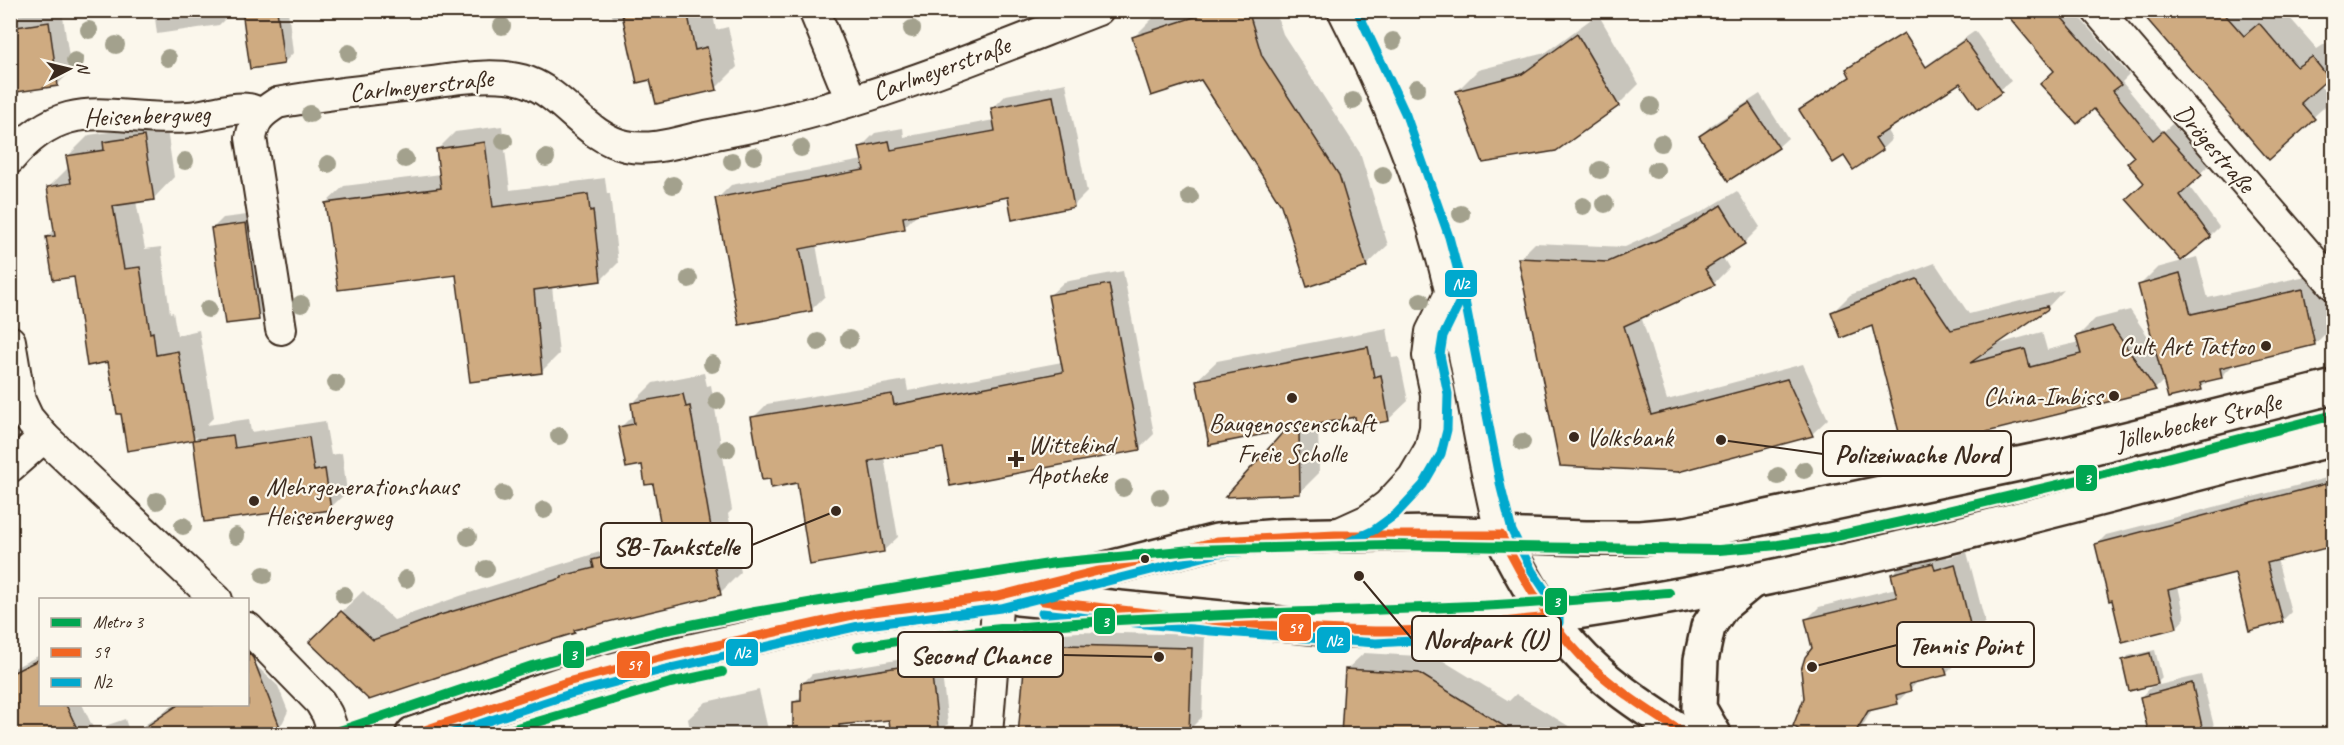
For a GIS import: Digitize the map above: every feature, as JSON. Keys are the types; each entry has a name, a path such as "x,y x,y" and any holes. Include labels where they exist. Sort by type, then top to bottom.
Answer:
{"main road":[{"name":"Jöllenbecker Straße","path":"413,735 567,682 659,658 857,614 998,596 1217,540 1335,535 1640,538 1686,534 2066,454 2334,387"},
{"name":"Jöllenbecker Straße","path":"998,596 1223,620 1355,630 1463,626 1548,617 1750,582 1845,562 2334,440"},
{"path":"1501,535 1522,577 1548,617 1599,674 1685,735"},
{"path":"1714,735 1700,708 1701,660 1708,627 1722,606 1750,582"}],"street":[{"name":"Carlmeyerstraße","path":"814,10 851,100"},
{"name":"Carlmeyerstraße","path":"261,114 277,103 302,98 452,80 510,76 530,82 548,93 609,140 626,146 650,147 791,118 851,100 936,72 1098,10"},
{"path":"1343,10 1370,63 1407,150 1435,231 1451,292 1489,491 1501,535"},
{"name":"Drögestraße","path":"2097,10 2334,285"},
{"name":"Heisenbergweg","path":"10,159 24,142 45,126 82,114 188,117 247,108 261,114"},
{"path":"261,114 254,123 251,138 281,329"},
{"path":"1335,535 1368,520 1388,505 1413,478 1430,449 1435,428 1436,394 1428,356 1431,332 1451,292"},
{"path":"10,342 20,401 28,418 44,437 215,598"},
{"path":"10,467 44,437"},
{"path":"987,735 998,596"},
{"path":"249,629 320,702 334,735"}],"building":[{"path":"242,10 277,10 284,64 250,69"},
{"path":"621,10 687,10 695,50 707,47 717,90 656,104 650,80 637,83"},
{"path":"1216,10 1248,10 1262,56 1339,175 1367,267 1307,287 1281,205 1201,80 1151,96 1132,37"},
{"path":"2003,10 2055,10 2121,85 2113,91 2153,140 2163,131 2202,175 2180,195 2211,237 2181,261 2126,199 2144,183 2127,163 2134,157 2094,109 2077,124 2040,84 2054,71"},
{"path":"2139,10 2221,10 2244,36 2259,23 2297,67 2312,57 2329,78 2301,103 2315,119 2269,160"},
{"path":"49,22 58,86 10,93 10,28"},
{"path":"1904,33 1926,67 1965,40 2002,92 1978,109 1960,83 1875,138 1883,150 1853,170 1844,156 1833,163 1799,110 1850,77 1846,69"},
{"path":"1577,34 1619,106 1556,151 1483,163 1456,91 1522,74"},
{"path":"1053,96 1074,207 1012,220 1008,197 903,217 905,229 800,249 812,311 739,325 715,198 864,170 859,147 889,141 891,150 995,131 991,108"},
{"path":"1749,103 1779,148 1728,181 1699,136"},
{"path":"144,136 154,200 113,206 124,269 140,267 150,333 153,332 156,355 178,351 194,440 127,451 121,414 117,414 108,362 87,366 74,277 53,280 46,237 55,236 47,187 71,183 66,156 104,150 103,142"},
{"path":"485,142 493,207 588,194 590,211 593,210 601,281 534,290 542,373 470,382 456,275 338,290 325,203 441,188 436,149"},
{"path":"1721,205 1745,244 1705,269 1715,285 1624,326 1651,415 1787,379 1813,436 1678,472 1560,466 1518,258 1608,262 1685,228"},
{"path":"246,223 259,320 225,324 211,228"},
{"path":"2180,273 2191,314 2303,289 2315,345 2220,368 2222,378 2200,383 2202,390 2168,398 2138,285"},
{"path":"1917,279 1951,330 2047,306 2048,309 1970,363 2025,349 2030,367 2081,354 2076,336 2112,326 2156,390 1962,438 1963,441 1941,448 1941,456 1916,461 1914,453 1905,456 1872,326 1841,338 1831,312"},
{"path":"1109,284 1140,450 950,486 943,448 869,461 884,552 810,565 797,483 771,488 770,479 762,480 751,417 892,394 894,405 1063,372 1048,295"},
{"name":"Baugenossenschaft Freie Scholle","path":"1368,347 1374,377 1381,375 1389,421 1357,427 1355,417 1299,428 1300,494 1225,497 1285,430 1209,445 1196,380"},
{"path":"683,394 686,407 690,406 712,533 707,533 721,595 574,630 575,633 369,700 309,642 341,611 373,640 437,616 594,568 592,560 664,542 653,484 645,485 642,465 626,468 618,427 634,424 631,403"},
{"path":"233,435 235,448 309,437 314,471 325,469 331,510 280,517 280,512 204,522 193,440"},
{"path":"2325,484 2334,518 2334,546 2267,563 2283,622 2249,631 2235,573 2168,590 2177,628 2122,642 2095,544"},
{"path":"1933,563 1935,570 1955,564 1973,636 1938,645 1947,675 1909,684 1911,691 1896,695 1898,704 1868,711 1854,735 1807,735 1793,726 1804,698 1801,670 1805,657 1812,648 1805,619 1897,597 1891,574"},
{"path":"1064,645 1192,648 1189,733 1183,732 1183,735 1018,735 1025,658 1032,648"},
{"path":"249,653 253,658 283,735 134,735 177,706 249,706"},
{"path":"2150,653 2158,684 2129,691 2122,660"},
{"path":"39,660 39,706 66,706 80,735 10,735 10,674"},
{"path":"917,664 932,676 939,735 891,735 889,720 839,725 840,735 793,735 793,702 801,701 801,683"},
{"path":"1345,669 1419,673 1518,735 1341,735"},
{"path":"2192,683 2204,735 2149,735 2140,697"}],"metro line":[{"name":"3","path":"331,734 532,666 656,632 755,612 915,585 1055,563 1192,550 1387,545 1719,550 1778,545 1828,538 1901,522 2108,473 2334,415"},
{"name":"3","path":"858,647 938,636 1097,621 1497,605 1669,593"},
{"name":"3","path":"497,734 670,683 722,672"}],"transit line":[{"name":"N2","path":"1042,613 1211,631 1376,643 1464,638 1549,629 1559,623 1559,611 1532,571 1512,531 1501,488 1463,290 1449,237 1406,115 1357,10"},
{"name":"N2","path":"449,734 570,694 662,670 859,626 1001,608 1219,553 1340,546 1374,530 1396,514 1423,485 1441,454 1447,430 1448,394 1440,355 1443,336 1462,297"},
{"name":"59","path":"413,734 567,682 659,658 857,614 998,596 1217,541 1335,535 1501,535 1537,599 1582,657 1618,689 1685,734"},
{"name":"59","path":"1043,601 1250,624 1334,630 1440,629 1548,617"}],"place":[{"name":"Cult Art Tattoo","path":"2266,346"},
{"name":"China-Imbiss","path":"2114,396"},
{"name":"Baugenossenschaft Freie Scholle","path":"1292,398"},
{"name":"Volksbank","path":"1574,437"},
{"name":"Polizeiwache Nord","path":"1721,440"},
{"name":"Wittekind Apotheke","path":"1016,459"},
{"name":"Mehrgenerationshaus Heisenbergweg","path":"254,501"},
{"name":"SB-Tankstelle","path":"836,511"},
{"name":"Nordpark (U)","path":"1359,576"},
{"name":"Second Chance","path":"1159,657"},
{"name":"Tennis Point","path":"1812,667"}]}
